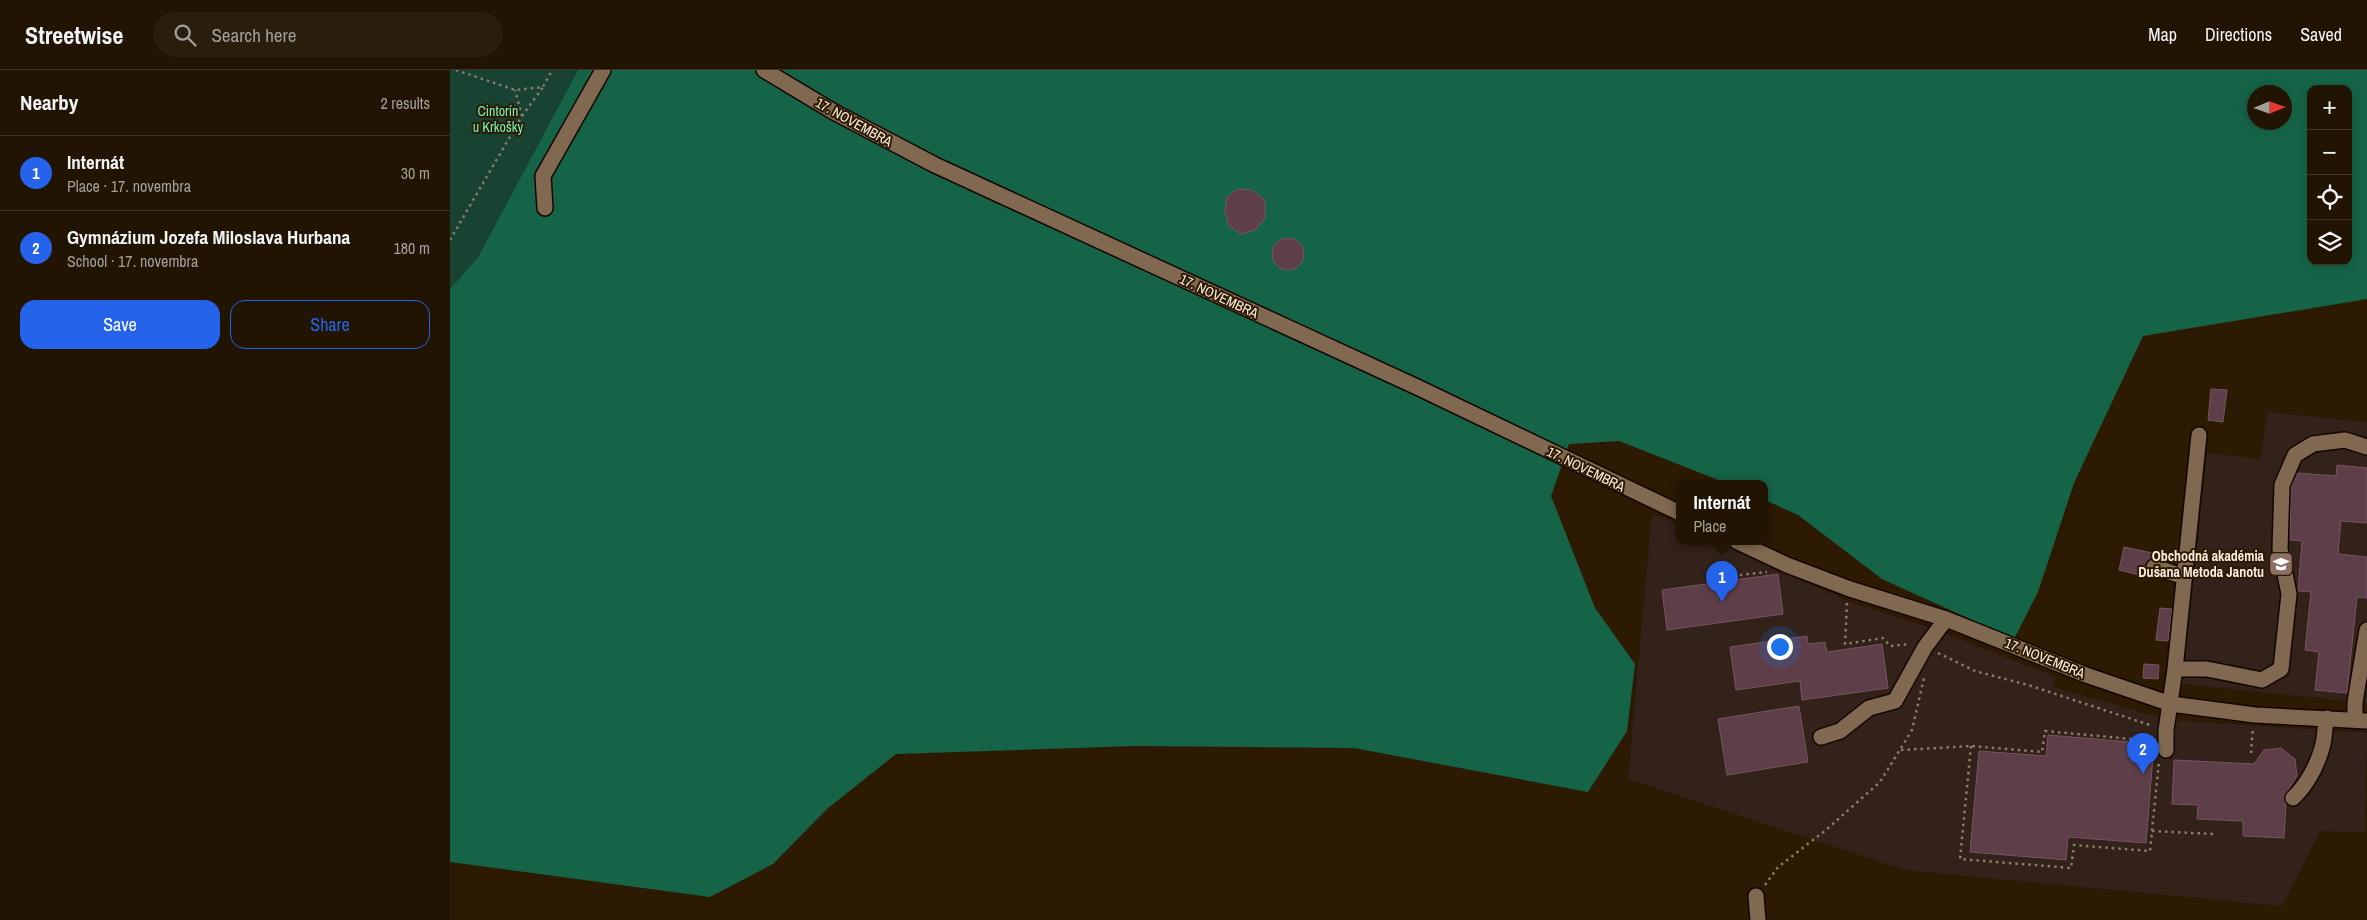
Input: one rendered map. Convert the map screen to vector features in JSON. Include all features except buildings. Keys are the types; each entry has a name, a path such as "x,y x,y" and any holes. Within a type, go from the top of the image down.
{"street":[{"path":"545,208 543,176 603,70"},
{"name":"17. NOVEMBRA","path":"764,70 834,112 935,165 1417,387 1676,511"},
{"path":"2166,741 2200,434"},
{"path":"2175,669 2207,669 2262,680 2281,669 2289,594 2280,549 2282,485 2295,455 2313,444 2345,440 2367,447"},
{"name":"17. NOVEMBRA","path":"1744,545 1787,565 1850,589 1946,619 2086,675 2170,704 2255,715 2361,720"},
{"path":"2154,567 2185,578"},
{"path":"1821,737 1840,731 1869,708 1895,701 1925,646 1946,619"},
{"path":"2361,720 2355,702 2367,630"},
{"path":"2293,798 2303,789 2323,747 2323,731 2327,718"},
{"path":"1756,896 1758,920"}],"path":[{"path":"456,70 515,90 543,87"},
{"path":"450,240 522,116 543,87 552,70"},
{"path":"515,90 522,116"},
{"path":"1714,578 1775,571 1787,565"},
{"path":"1850,589 1845,644 1884,638 1890,646 1910,644 1925,646 1975,671 2028,685 2166,741"},
{"path":"1756,896 1778,867 1826,830 1880,782 1912,730 1924,683 1924,674"},
{"path":"2251,754 2253,727"},
{"path":"1900,750 1971,746 2042,752 2045,731 2166,741"},
{"path":"1971,746 1960,859 2071,868 2074,845 2150,850 2158,767"},
{"path":"2152,831 2214,834"}],"shaded area":[{"name":"Obchodná akadémia Dušana Metoda Janotu","path":"2267,412 2367,422 2367,703 2182,684 2207,453 2261,459"},
{"path":"1652,513 1676,524 1676,545 1723,545 1847,601 1936,630 2056,677 2053,687 2168,720 2367,733 2365,832 2320,831 2282,906 1905,870 1628,779"}],"green space":[{"name":"Cintorín u Krkošky","path":"450,70 578,70 478,257 450,289"},
{"path":"578,70 2367,70 2367,299 2143,336 2074,483 2038,592 2014,639 1882,579 1798,515 1768,501 1768,480 1718,480 1619,441 1569,444 1551,496 1595,608 1635,664 1627,731 1588,792 1354,748 1134,746 896,754 827,809 773,864 710,897 450,862 450,289 478,257"}],"place":[{"name":"Obchodná akadémia Dušana Metoda Janotu","path":"2281,564"},
{"name":"Internát","path":"1722,602"},
{"name":"Gymnázium Jozefa Miloslava Hurbana","path":"2143,774"}]}
